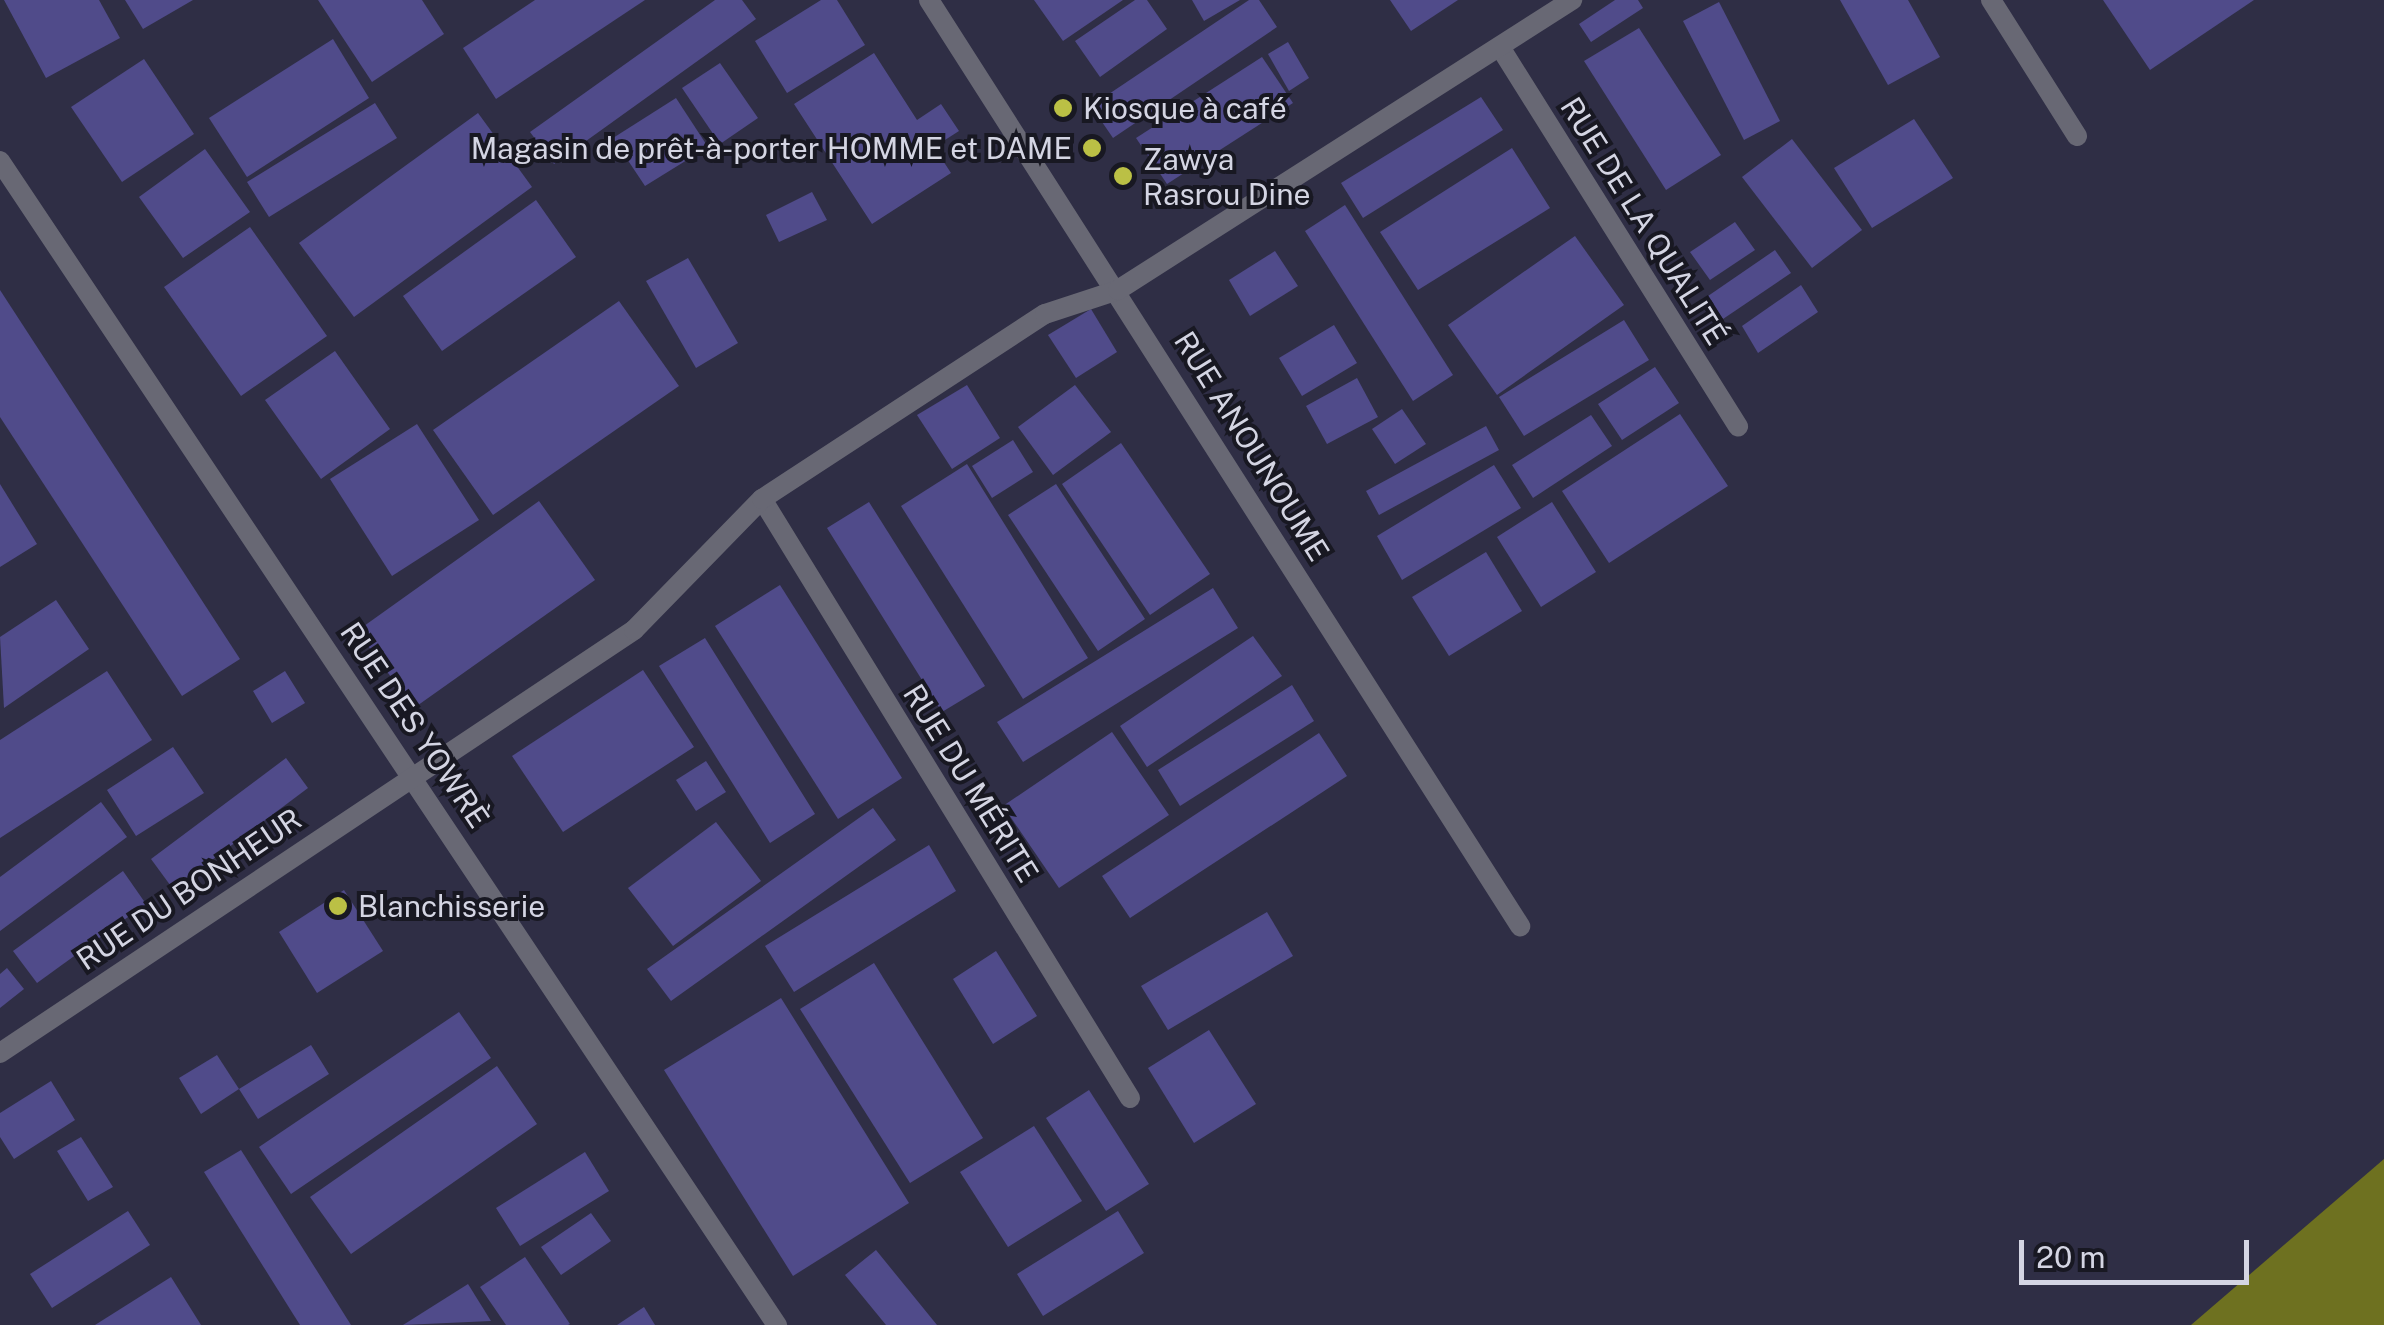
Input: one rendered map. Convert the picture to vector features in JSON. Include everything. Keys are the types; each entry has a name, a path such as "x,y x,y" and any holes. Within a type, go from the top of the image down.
{"street":[{"name":"RUE ANOUNOUME","path":"928,0 1118,290 1520,926"},
{"name":"RUE DU BONHEUR","path":"0,1053 634,630 762,499 1045,314 1118,290 1572,0"},
{"path":"1991,0 2077,136"},
{"name":"RUE DE LA QUALITÉ","path":"1500,47 1738,427"},
{"name":"RUE DES YOWRÈ","path":"0,161 776,1325"},
{"name":"RUE DU MÉRITE","path":"762,499 1130,1098"}],"shaded area":[{"path":"2384,1159 2384,1325 2191,1325"}],"building":[{"path":"4,0 99,0 120,38 46,78"},
{"path":"125,0 193,0 143,29"},
{"path":"318,0 422,0 444,34 372,82"},
{"path":"535,0 645,0 496,99 463,48"},
{"path":"715,0 742,0 756,19 554,164 530,132"},
{"path":"821,0 837,0 865,45 787,93 755,41"},
{"path":"1034,0 1123,0 1063,41"},
{"path":"1135,0 1147,0 1167,29 1100,77 1075,41"},
{"path":"1192,0 1240,0 1204,21"},
{"path":"1249,0 1259,0 1277,27 1113,138 1091,106"},
{"path":"1390,0 1458,0 1411,31"},
{"path":"1615,0 1638,0 1643,8 1591,42 1579,24"},
{"path":"1840,0 1908,0 1940,57 1888,85"},
{"path":"2103,0 2254,0 2150,70"},
{"path":"1719,2 1780,121 1744,140 1683,21"},
{"path":"1639,28 1721,155 1666,190 1584,61"},
{"path":"333,39 369,98 247,177 209,118"},
{"path":"1288,42 1309,78 1289,91 1268,54"},
{"path":"874,53 917,120 941,104 959,131 934,147 951,173 872,224 794,104"},
{"path":"1262,57 1293,103 1167,184 1136,138"},
{"path":"144,59 194,134 122,182 71,107"},
{"path":"720,63 758,118 720,144 682,88"},
{"path":"1481,97 1503,130 1363,218 1341,183"},
{"path":"676,98 708,147 645,186 613,138"},
{"path":"375,103 397,138 269,217 247,182"},
{"path":"478,113 532,187 354,317 299,243"},
{"path":"1914,119 1953,178 1872,228 1834,168"},
{"path":"1792,139 1862,230 1812,268 1742,177"},
{"path":"1512,148 1550,208 1418,290 1380,232"},
{"path":"205,149 250,212 183,258 139,197"},
{"path":"812,192 827,220 779,242 766,215"},
{"path":"536,200 576,257 442,351 403,296"},
{"path":"1345,205 1453,375 1413,401 1305,231"},
{"path":"1735,222 1755,250 1710,280 1690,252"},
{"path":"250,227 327,336 241,396 164,287"},
{"path":"1575,236 1624,305 1497,395 1448,325"},
{"path":"1775,250 1791,273 1723,319 1708,296"},
{"path":"1275,251 1298,286 1250,316 1229,280"},
{"path":"688,258 738,343 696,368 646,281"},
{"path":"1801,285 1818,312 1758,353 1742,326"},
{"path":"0,290 240,659 182,696 0,417"},
{"path":"619,301 679,386 493,515 433,430"},
{"path":"1091,309 1117,352 1076,378 1048,335"},
{"path":"1624,320 1649,360 1524,436 1499,397"},
{"path":"1334,325 1357,363 1302,396 1279,358"},
{"path":"335,351 390,429 321,479 265,400"},
{"path":"1655,367 1679,403 1622,440 1598,404"},
{"path":"1357,378 1378,417 1327,444 1306,406"},
{"path":"967,385 1000,438 952,469 917,415"},
{"path":"1075,385 1111,432 1053,475 1018,427"},
{"path":"1402,409 1426,444 1395,464 1372,429"},
{"path":"1680,414 1728,486 1609,563 1562,491"},
{"path":"1591,415 1612,446 1533,498 1512,465"},
{"path":"417,424 479,520 392,576 330,479"},
{"path":"1486,426 1499,450 1379,515 1366,491"},
{"path":"1013,440 1033,472 992,498 972,466"},
{"path":"1121,443 1210,574 1150,615 1062,484"},
{"path":"967,464 1088,658 1023,699 901,506"},
{"path":"1494,465 1521,508 1402,580 1377,536"},
{"path":"0,484 37,544 0,567"},
{"path":"1056,484 1145,619 1098,651 1008,515"},
{"path":"539,501 595,580 414,708 357,631"},
{"path":"869,502 985,686 942,712 827,528"},
{"path":"1552,502 1596,572 1541,607 1497,537"},
{"path":"1486,552 1522,611 1449,656 1412,597"},
{"path":"780,585 902,778 838,819 715,626"},
{"path":"1213,588 1238,628 1023,762 997,722"},
{"path":"56,600 89,649 4,708 0,637"},
{"path":"1253,636 1282,676 1147,767 1120,726"},
{"path":"705,638 815,814 770,843 659,666"},
{"path":"643,670 694,747 563,832 512,756"},
{"path":"107,671 152,740 0,838 0,740"},
{"path":"285,671 305,703 272,723 253,691"},
{"path":"1292,685 1314,721 1180,806 1158,770"},
{"path":"1112,732 1169,815 1059,888 1003,806"},
{"path":"1319,733 1347,776 1130,918 1102,876"},
{"path":"173,747 204,793 136,836 107,790"},
{"path":"286,758 308,788 173,889 151,859"},
{"path":"706,761 726,792 696,811 676,780"},
{"path":"101,802 127,837 0,931 0,877"},
{"path":"873,808 896,840 671,1001 647,969"},
{"path":"716,822 761,881 673,946 628,888"},
{"path":"929,845 956,891 794,992 765,946"},
{"path":"123,871 146,904 37,983 13,951"},
{"path":"344,890 383,951 317,993 279,932"},
{"path":"1267,912 1293,956 1168,1030 1141,986"},
{"path":"996,951 1037,1016 993,1044 953,979"},
{"path":"874,963 983,1138 910,1183 800,1009"},
{"path":"7,968 24,989 0,1008 0,974"},
{"path":"781,998 909,1203 793,1276 664,1070"},
{"path":"459,1012 491,1058 291,1194 259,1147"},
{"path":"1209,1030 1256,1104 1194,1143 1148,1068"},
{"path":"311,1045 329,1074 258,1119 239,1089"},
{"path":"217,1055 239,1089 201,1114 179,1078"},
{"path":"497,1066 537,1124 351,1254 310,1197"},
{"path":"51,1081 75,1120 14,1159 0,1137 0,1113"},
{"path":"1089,1090 1149,1184 1106,1211 1046,1118"},
{"path":"1034,1126 1082,1201 1008,1247 960,1172"},
{"path":"81,1137 113,1187 88,1201 57,1151"},
{"path":"241,1150 351,1325 300,1325 204,1172"},
{"path":"585,1152 609,1191 520,1246 496,1208"},
{"path":"128,1211 150,1245 52,1308 30,1274"},
{"path":"1118,1211 1144,1253 1043,1316 1017,1274"},
{"path":"591,1213 611,1241 561,1275 541,1247"},
{"path":"876,1250 937,1325 886,1325 845,1275"},
{"path":"525,1257 570,1324 506,1325 480,1287"},
{"path":"171,1277 201,1325 95,1325"},
{"path":"468,1284 491,1321 403,1325"},
{"path":"644,1307 655,1325 617,1325"}],"place":[{"name":"Kiosque à café","path":"1063,108"},
{"name":"Magasin de prêt-à-porter HOMME et DAME","path":"1092,148"},
{"name":"Zawya Rasrou Dine","path":"1123,176"},
{"name":"Blanchisserie","path":"338,906"}]}
